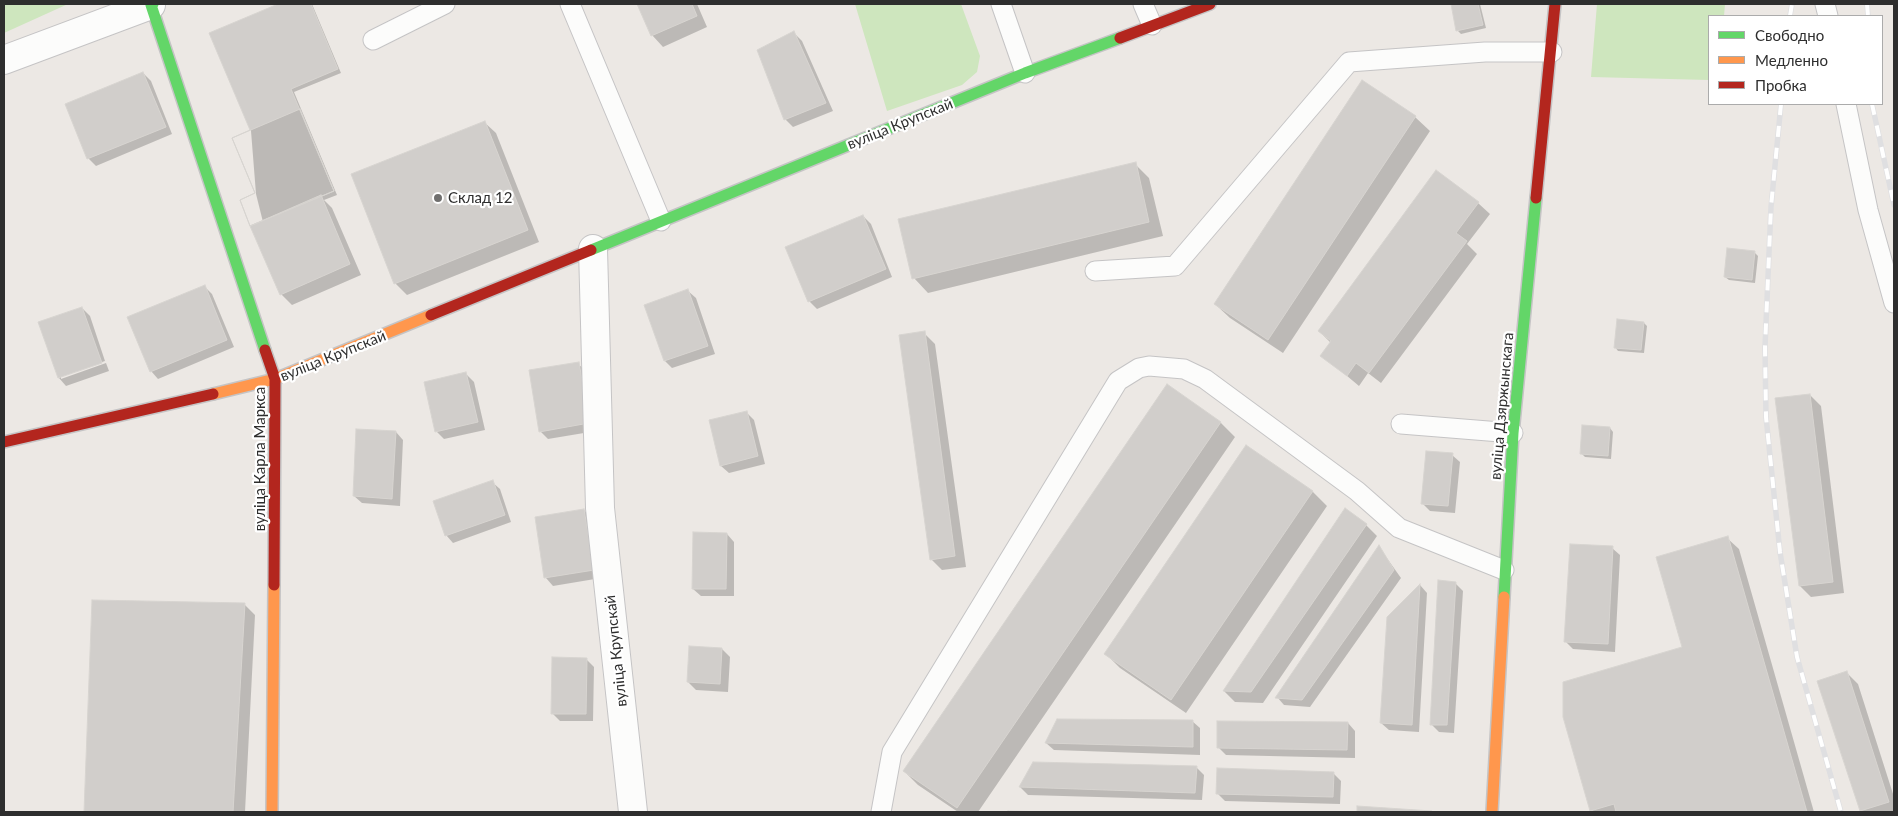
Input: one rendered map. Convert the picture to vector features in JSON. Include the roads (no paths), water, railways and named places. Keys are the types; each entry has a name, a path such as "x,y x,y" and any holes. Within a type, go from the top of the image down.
{"street":[{"path":"4,60 152,4"},
{"name":"вуліца Карла Маркса","path":"152,4 276,379 272,812"},
{"name":"вуліца Крупскай","path":"4,442 276,379 1025,73 1210,4"},
{"name":"вуліца Дзяржынскага","path":"1492,812 1513,433 1552,52 1555,4"},
{"name":"вуліца Крупскай","path":"593,249 600,508 634,812"}],"lane":[{"path":"373,40 445,4"},
{"path":"570,4 661,221"},
{"path":"1001,4 1025,73"},
{"path":"1143,4 1152,25"},
{"path":"1095,271 1175,266 1349,62 1485,52 1552,52"},
{"path":"1846,105 1868,210 1894,303"},
{"path":"880,812 892,752 1118,382 1139,368 1149,366 1184,369 1205,379 1357,491 1400,528 1504,570"},
{"path":"1401,424 1513,433"}],"railway":[{"path":"1790,15 1792,4"},
{"path":"1867,4 1868,15"},
{"path":"1781,105 1771,207 1765,347 1766,417 1780,552 1797,657 1841,812"},
{"path":"1872,105 1894,205"}],"place":[{"name":"Склад 12","path":"438,198"}]}
